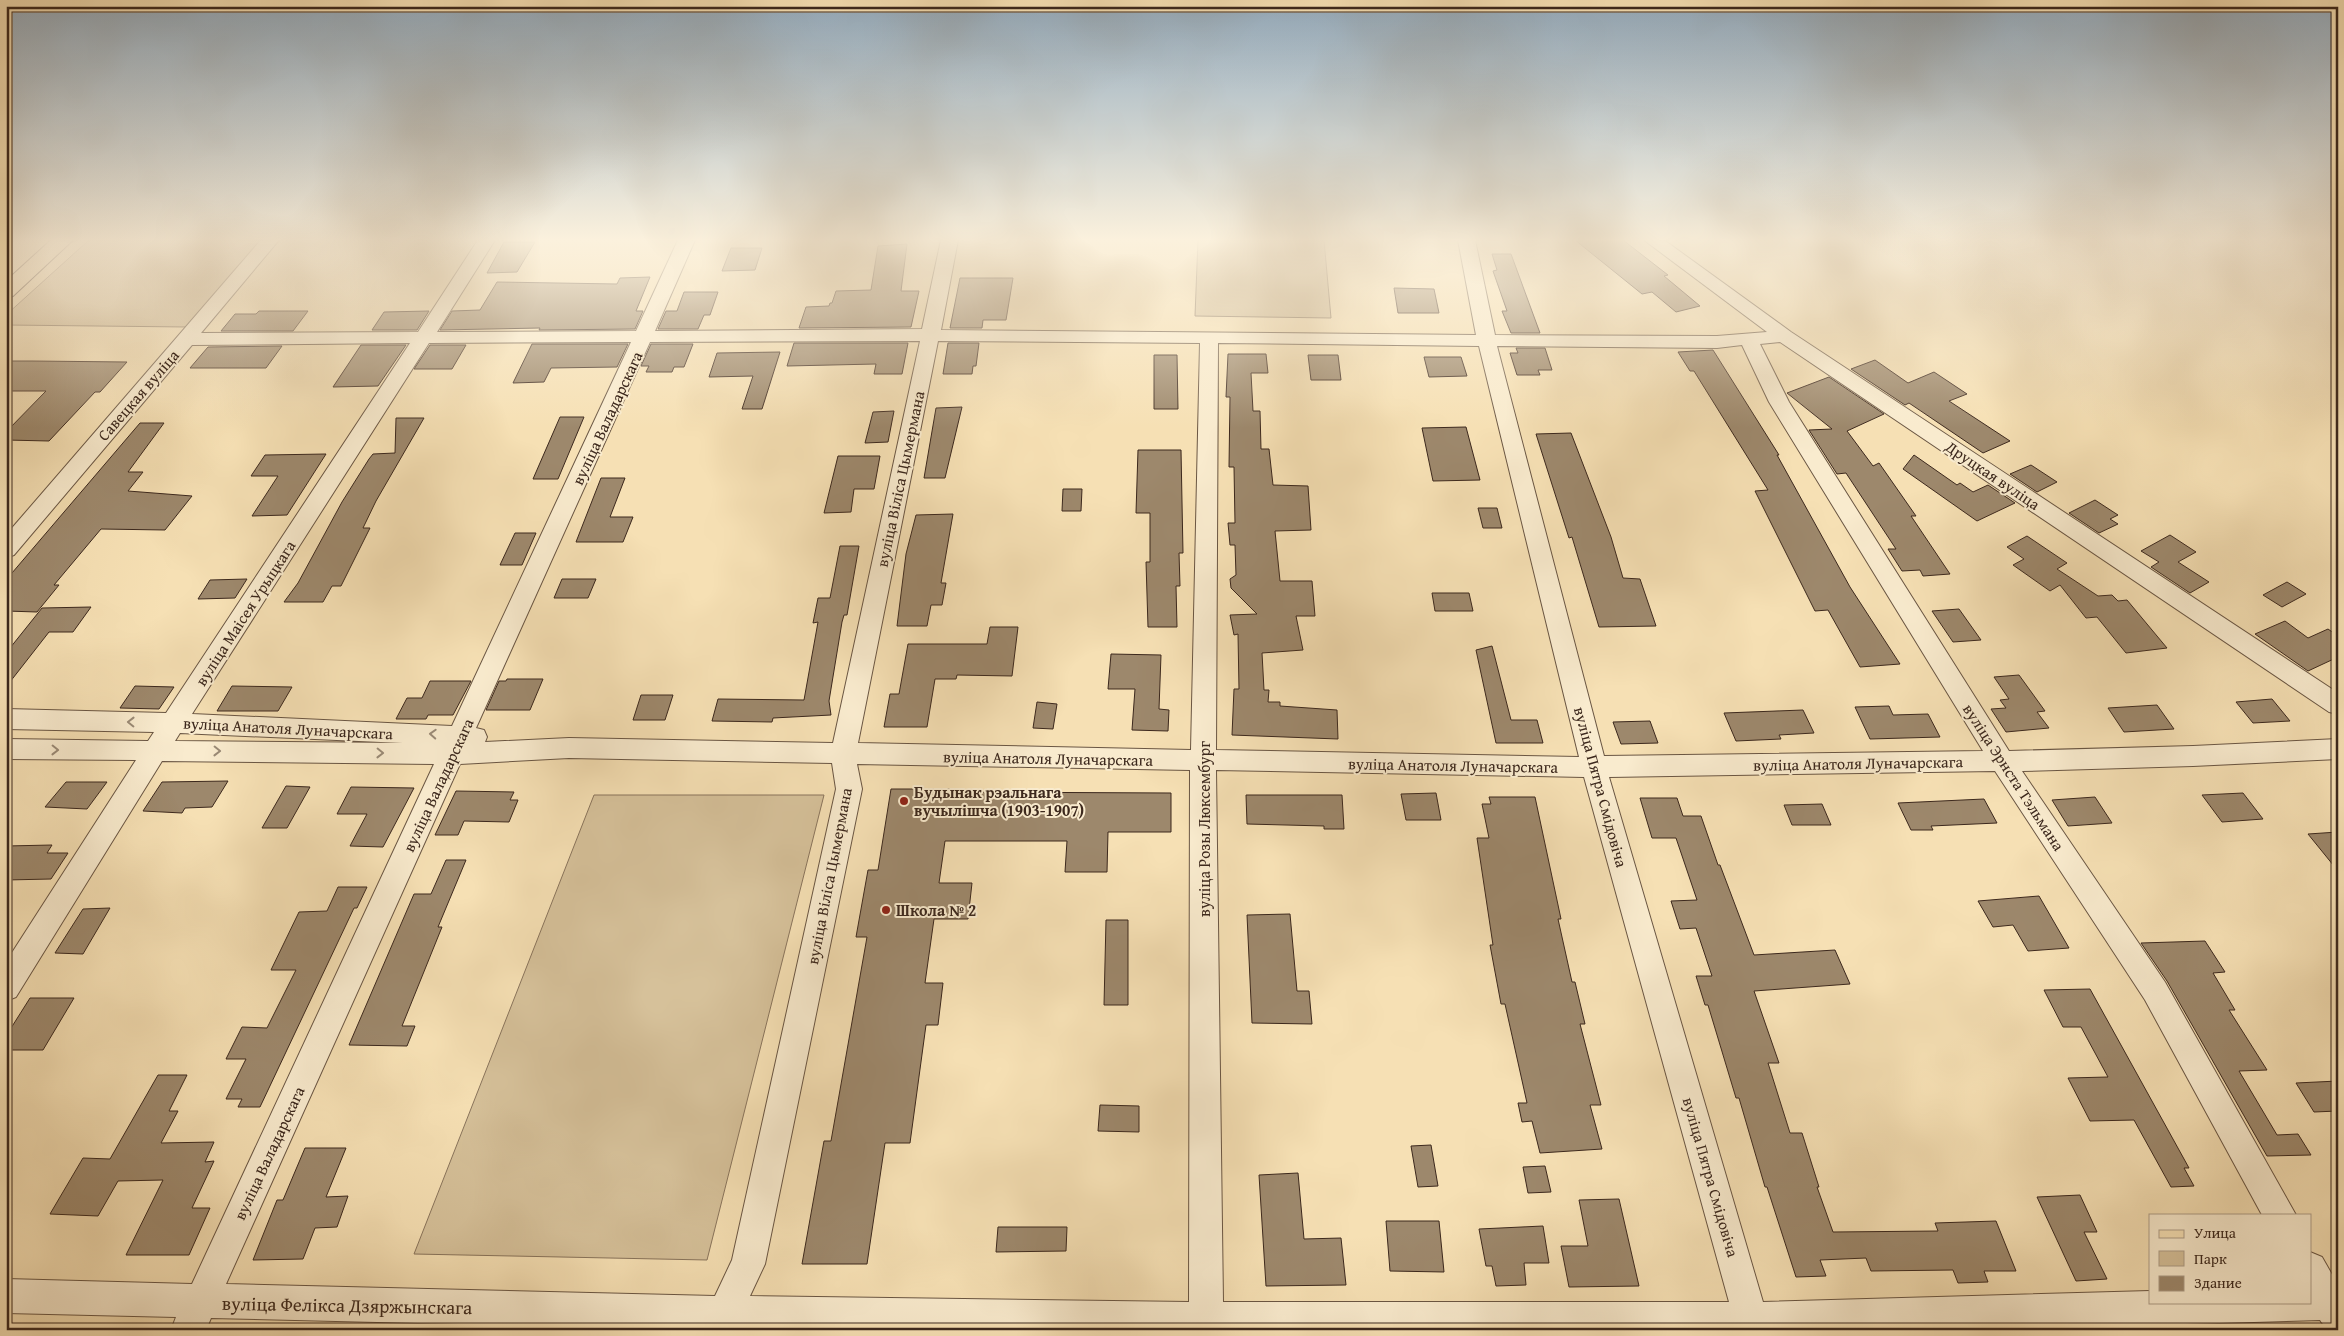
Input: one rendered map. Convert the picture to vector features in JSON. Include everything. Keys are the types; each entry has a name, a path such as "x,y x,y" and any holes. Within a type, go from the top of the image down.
{"street":[{"name":"Савецкая вуліца","path":"6,550 219,302"},
{"name":"вуліца Маісея Урыцкага","path":"6,988 155,751 447,302"},
{"name":"вуліца Валадарскага","path":"194,1316 660,302"},
{"name":"вуліца Віліса Цымермана","path":"722,1321 748,1264 849,789 843,755 936,302"},
{"name":"вуліца Пятра Смідовіча","path":"1479,302 1487,342 1594,767 1753,1324"},
{"name":"Друцкая вуліца","path":"1738,302 1784,336 2338,705"},
{"path":"188,339 929,335 1487,342 1684,342 1784,336"},
{"name":"вуліца Розы Люксембург","path":"1206,1319 1203,760 1209,339"},
{"name":"вуліца Эрнста Тэльмана","path":"1748,339 1779,402 2002,761 2155,991 2279,1214"},
{"name":"вуліца Анатоля Луначарскага","path":"6,719 174,723 457,745"},
{"name":"вуліца Анатоля Луначарскага","path":"6,749 155,751 457,745 843,755 1594,767 2002,761 2193,756 2338,749"},
{"path":"2312,1272 2335,1308"},
{"name":"вуліца Фелікса Дзяржынскага","path":"6,1296 194,1316 722,1321 1206,1319 1753,1324 2335,1308"}],"green space":[{"path":"20,302 208,302 187,327 6,325 6,315"},
{"path":"1196,302 1330,302 1331,318 1195,316"},
{"path":"594,795 824,795 707,1260 414,1254"}],"building":[{"path":"485,302 640,302 636,311 643,311 635,329 440,330 452,311 480,310"},
{"path":"680,302 714,302 710,315 704,315 698,329 658,329 666,311 677,311"},
{"path":"916,302 911,327 799,328 806,307 829,306 832,303"},
{"path":"955,302 1009,302 1006,320 983,320 982,328 950,328"},
{"path":"1396,302 1437,302 1439,313 1398,313"},
{"path":"1504,302 1529,302 1540,333 1511,333 1502,311 1507,311"},
{"path":"1664,302 1696,302 1700,306 1676,312"},
{"path":"259,311 308,311 293,331 221,331 235,314 256,314"},
{"path":"429,311 417,330 372,330 384,312"},
{"path":"794,343 908,343 902,374 874,374 876,364 787,366"},
{"path":"948,343 979,343 976,366 973,366 972,374 943,374"},
{"path":"532,344 628,344 617,367 551,368 544,382 513,383"},
{"path":"651,344 693,344 684,367 674,367 672,372 646,372 649,366 641,366"},
{"path":"361,345 406,345 378,386 333,387"},
{"path":"430,345 466,345 452,369 414,369"},
{"path":"282,346 266,368 190,368 208,347"},
{"path":"1516,348 1545,348 1552,370 1538,370 1540,375 1517,375 1510,353 1518,353"},
{"path":"1713,350 1779,455 1777,455 1850,587 1900,664 1860,667 1828,610 1815,611 1755,491 1768,490 1694,371 1690,371 1678,352"},
{"path":"780,352 762,409 742,409 753,376 709,377 717,353"},
{"path":"1228,354 1266,354 1268,373 1251,373 1253,411 1260,411 1261,449 1269,449 1273,485 1308,486 1311,530 1275,531 1280,581 1312,581 1315,616 1296,616 1303,650 1262,653 1264,690 1269,690 1268,702 1280,702 1280,706 1337,710 1338,739 1232,735 1234,689 1239,689 1238,634 1234,635 1230,615 1257,614 1231,588 1230,579 1236,575 1235,545 1230,545 1228,523 1235,523 1234,467 1229,467 1230,397 1226,397"},
{"path":"1154,355 1177,355 1178,409 1154,409"},
{"path":"1308,355 1338,355 1341,380 1311,380"},
{"path":"1424,357 1461,357 1467,376 1429,377"},
{"path":"1875,360 1908,383 1934,372 1967,394 1949,401 2010,441 1983,453 1909,403 1905,405 1851,369"},
{"path":"6,361 127,362 100,392 95,392 49,441 6,440 6,432 46,391 6,391"},
{"path":"1829,377 1884,414 1847,431 1873,466 1879,463 1916,516 1911,516 1950,574 1923,576 1920,570 1902,571 1888,549 1896,549 1846,473 1837,474 1809,430 1832,429 1787,393"},
{"path":"962,407 945,478 924,478 936,408"},
{"path":"894,411 888,442 865,443 873,412"},
{"path":"560,417 584,417 558,479 533,479"},
{"path":"396,418 424,418 376,501 363,528 370,528 341,586 332,586 323,602 284,602 298,583 342,502 369,459 373,454 395,453"},
{"path":"140,423 164,423 128,472 143,472 128,491 192,496 165,530 101,529 54,585 59,585 37,612 6,611 6,580"},
{"path":"1466,427 1480,480 1433,481 1422,428"},
{"path":"1571,433 1611,537 1623,578 1640,579 1656,626 1599,627 1572,537 1569,538 1536,434"},
{"path":"1138,450 1181,450 1183,553 1179,553 1180,586 1176,586 1177,627 1148,627 1146,562 1150,562 1150,513 1136,513"},
{"path":"326,454 287,515 252,516 278,476 251,476 265,455"},
{"path":"1914,455 1957,485 1960,483 1973,492 1988,485 2015,503 1977,521 1903,469"},
{"path":"838,456 880,456 874,489 854,489 851,512 824,513"},
{"path":"2031,465 2057,482 2037,492 2010,474"},
{"path":"601,478 625,478 610,517 633,517 623,542 576,542"},
{"path":"1063,489 1082,489 1081,511 1062,511"},
{"path":"2095,500 2118,515 2110,519 2118,524 2099,533 2069,513"},
{"path":"1478,508 1497,508 1502,528 1483,528"},
{"path":"953,514 941,583 946,583 942,605 931,605 927,626 897,626 906,554 916,515"},
{"path":"515,533 536,533 522,565 500,565"},
{"path":"2170,535 2196,552 2178,562 2209,582 2190,593 2151,567 2159,562 2141,551"},
{"path":"2027,536 2067,563 2057,569 2098,596 2112,595 2118,601 2127,600 2167,648 2126,653 2097,617 2086,618 2060,585 2050,591 2013,565 2024,559 2007,547"},
{"path":"840,546 859,546 847,615 844,615 842,622 829,701 831,715 773,718 772,722 712,721 718,699 804,700 818,622 813,623 818,598 830,598"},
{"path":"247,579 235,598 198,599 210,580"},
{"path":"562,579 596,579 588,598 554,598"},
{"path":"2287,582 2306,594 2282,607 2263,595"},
{"path":"1432,593 1469,593 1473,611 1435,611"},
{"path":"91,607 73,632 49,632 6,687 6,653 42,608"},
{"path":"1959,609 1981,640 1953,642 1932,611"},
{"path":"2285,621 2308,638 2328,629 2338,636 2338,657 2308,671 2255,634"},
{"path":"990,627 1018,627 1012,676 957,675 956,679 935,679 927,727 884,727 890,694 899,694 908,644 987,644"},
{"path":"1492,646 1511,720 1537,720 1543,743 1496,743 1476,650"},
{"path":"1111,654 1161,655 1159,709 1169,710 1168,731 1132,730 1135,689 1108,689"},
{"path":"2019,675 2045,711 2037,712 2049,728 2006,732 1991,709 2006,708 2000,700 2009,699 1994,677"},
{"path":"507,679 543,679 530,710 486,710 499,681 506,681"},
{"path":"430,681 471,681 453,715 428,715 426,719 396,719 407,698 422,698"},
{"path":"135,686 174,687 159,709 120,708"},
{"path":"232,686 292,687 278,711 217,711"},
{"path":"641,695 673,695 665,720 633,720"},
{"path":"2272,699 2290,721 2253,723 2236,702"},
{"path":"1037,702 1057,704 1053,729 1033,728"},
{"path":"2157,705 2174,729 2124,732 2108,708"},
{"path":"1889,706 1893,715 1928,714 1940,737 1870,739 1855,707"},
{"path":"1803,710 1814,733 1779,735 1781,739 1736,741 1724,713"},
{"path":"1650,721 1658,743 1621,744 1613,722"},
{"path":"228,781 212,807 185,808 182,813 143,811 162,782"},
{"path":"66,782 107,782 87,809 45,807"},
{"path":"286,786 310,787 287,828 262,828"},
{"path":"351,787 414,788 383,847 350,846 367,814 337,814"},
{"path":"891,789 955,789 954,792 1171,793 1171,832 1108,832 1107,872 1065,872 1067,841 945,841 939,883 972,883 968,919 934,919 925,983 943,983 938,1025 926,1025 910,1143 885,1143 867,1264 802,1264 824,1141 831,1141 867,937 856,937 868,870 878,870"},
{"path":"456,791 514,792 510,800 518,800 509,822 464,821 458,835 435,835"},
{"path":"1436,793 1441,820 1406,820 1401,794"},
{"path":"2243,793 2263,819 2222,822 2202,795"},
{"path":"1246,795 1342,795 1344,829 1324,829 1324,826 1247,824"},
{"path":"1489,797 1535,797 1561,919 1558,919 1572,982 1575,982 1585,1024 1580,1024 1601,1105 1590,1105 1602,1149 1540,1153 1532,1121 1522,1122 1518,1103 1527,1103 1505,1004 1501,1004 1490,945 1493,945 1477,838 1489,838 1482,804 1491,804"},
{"path":"2095,797 2112,823 2068,826 2052,800"},
{"path":"1640,798 1677,798 1683,816 1701,816 1718,865 1720,865 1754,955 1835,950 1850,984 1754,991 1779,1063 1768,1063 1790,1133 1802,1133 1819,1187 1817,1187 1833,1232 1938,1231 1935,1223 1996,1221 2016,1271 1984,1271 1988,1282 1958,1283 1953,1270 1871,1271 1866,1258 1820,1260 1826,1276 1796,1277 1767,1187 1765,1187 1739,1098 1736,1098 1708,1005 1705,1005 1696,976 1712,976 1696,928 1680,929 1671,901 1697,900 1676,838 1652,838"},
{"path":"1984,799 1997,823 1931,826 1933,830 1911,830 1898,803"},
{"path":"1822,804 1831,825 1792,825 1784,805"},
{"path":"2338,832 2338,871 2308,834"},
{"path":"52,845 47,853 68,853 51,879 6,880 6,846"},
{"path":"446,860 466,860 438,927 442,927 402,1026 415,1026 407,1046 349,1045 414,894 431,894"},
{"path":"338,887 367,887 357,908 354,908 260,1107 238,1107 242,1099 226,1099 246,1059 226,1059 242,1027 267,1028 296,970 271,970 299,912 327,911"},
{"path":"2039,896 2069,948 2028,951 2013,925 1993,927 1978,901"},
{"path":"110,908 83,954 55,953 83,909"},
{"path":"1290,914 1297,991 1309,991 1312,1024 1252,1023 1247,915"},
{"path":"1106,920 1128,920 1128,1005 1104,1005"},
{"path":"2205,941 2225,972 2213,973 2235,1010 2229,1010 2267,1070 2239,1071 2277,1135 2298,1134 2311,1155 2267,1156 2167,981 2141,943"},
{"path":"2090,989 2189,1168 2184,1168 2194,1186 2171,1187 2134,1120 2090,1121 2068,1078 2108,1077 2081,1027 2063,1027 2044,990"},
{"path":"30,998 74,998 43,1050 6,1050 6,1036"},
{"path":"158,1075 187,1075 169,1111 178,1111 161,1143 214,1142 205,1162 214,1161 192,1208 210,1208 189,1255 126,1255 163,1180 118,1181 98,1216 50,1214 83,1158 110,1159"},
{"path":"2338,1081 2338,1111 2314,1112 2296,1083"},
{"path":"1100,1105 1139,1106 1139,1132 1098,1131"},
{"path":"1431,1145 1438,1186 1418,1187 1411,1146"},
{"path":"305,1148 346,1148 326,1197 348,1196 337,1227 315,1228 303,1259 253,1260 277,1200 283,1200"},
{"path":"1545,1166 1551,1192 1528,1193 1523,1167"},
{"path":"1298,1173 1304,1239 1341,1238 1346,1285 1266,1286 1259,1175"},
{"path":"2080,1195 2097,1232 2084,1232 2107,1279 2076,1281 2037,1197"},
{"path":"1619,1199 1639,1286 1569,1287 1561,1246 1588,1246 1579,1200"},
{"path":"1386,1221 1439,1221 1444,1272 1390,1271"},
{"path":"1543,1226 1549,1263 1524,1263 1526,1285 1496,1286 1492,1266 1486,1266 1479,1229"},
{"path":"998,1227 1067,1227 1066,1251 996,1252"}],"place":[{"name":"Будынак рэальнага вучылішча (1903-1907)","path":"904,801"},
{"name":"Школа № 2","path":"886,910"}]}
